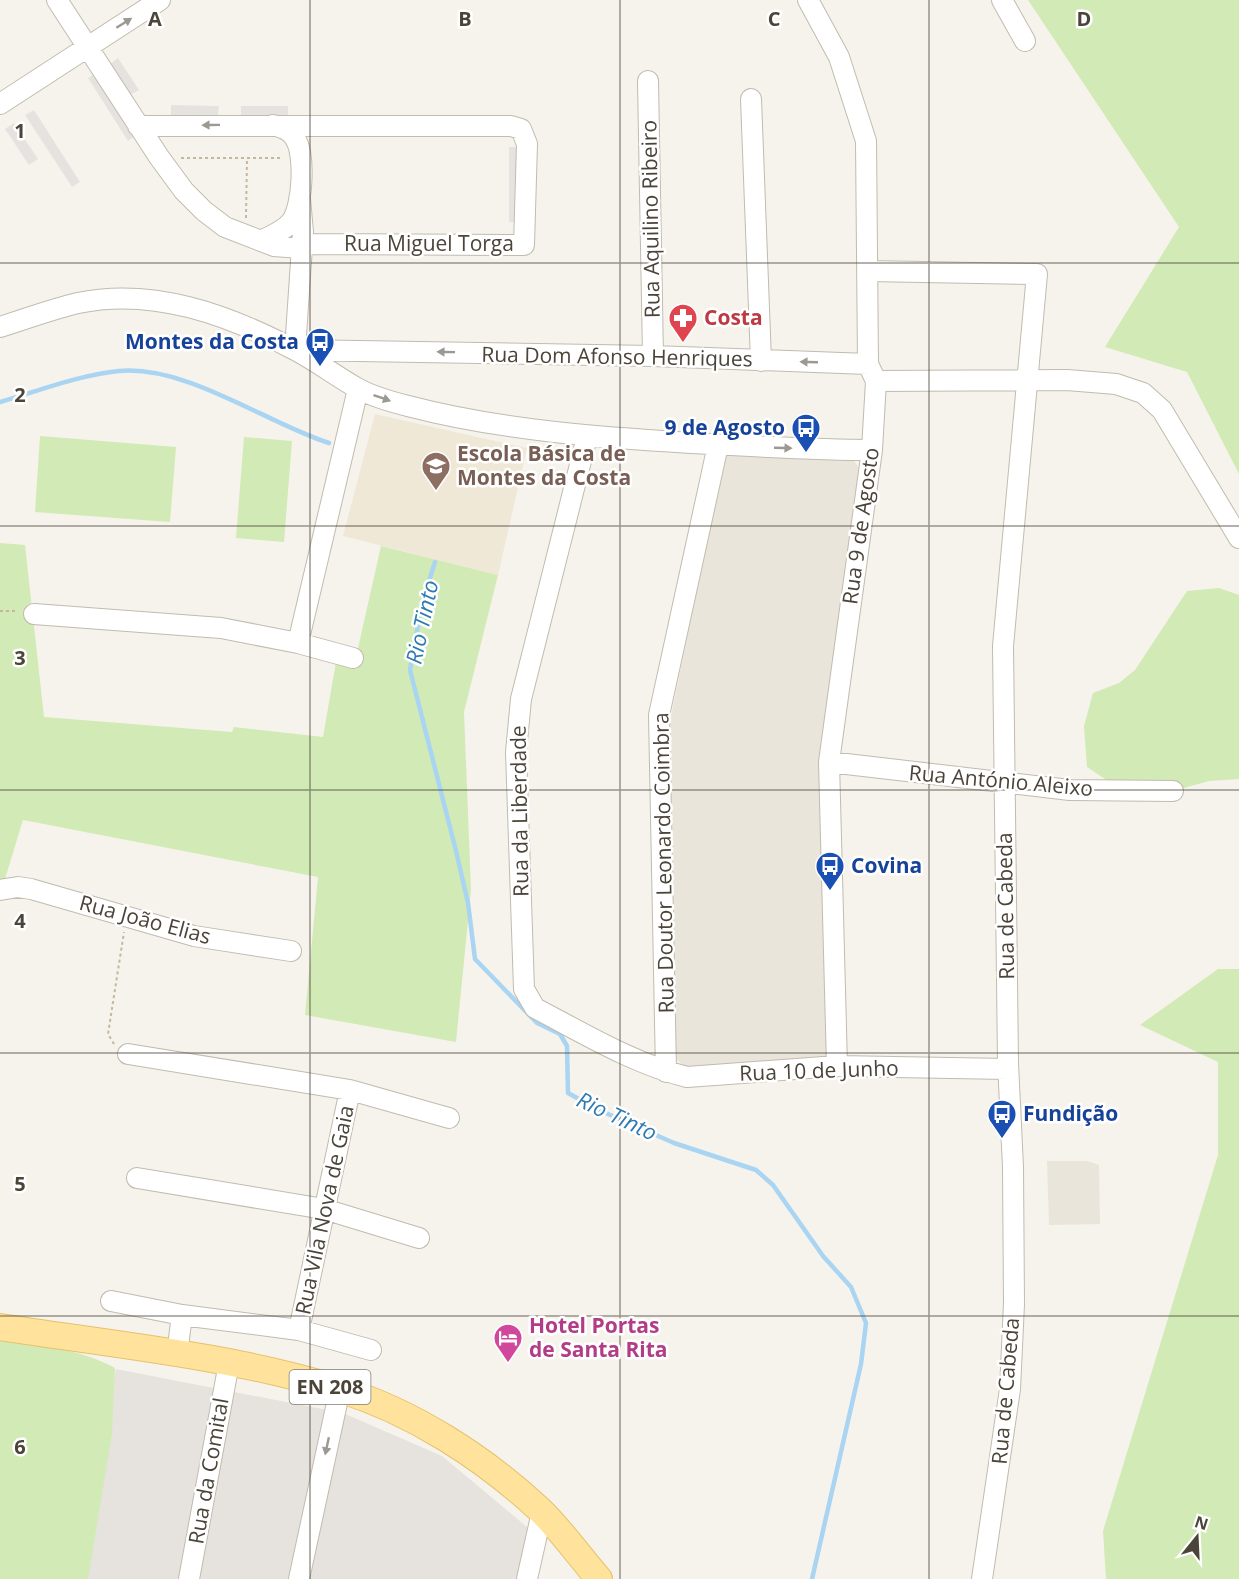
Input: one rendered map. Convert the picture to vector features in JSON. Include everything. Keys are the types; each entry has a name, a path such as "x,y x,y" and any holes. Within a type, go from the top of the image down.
{"main road":[{"name":"EN 208","path":"0,1328 229,1363 340,1389 413,1419 455,1444 518,1491 542,1512 598,1579"}],"street":[{"name":"Rua Miguel Torga","path":"57,0 138,126 184,191 204,211 225,227 274,246 300,248 312,244 524,245 527,144 521,129 511,126 319,124 138,126"},
{"name":"Rua 9 de Agosto","path":"808,0 839,57 866,141 872,450 829,762 837,1066"},
{"path":"1002,0 1025,41"},
{"path":"0,104 152,3"},
{"name":"Rua Aquilino Ribeiro","path":"648,81 653,356"},
{"path":"751,99 761,360"},
{"path":"270,124 287,129 295,138 303,220 295,350"},
{"path":"295,154 309,130 319,124"},
{"path":"263,240 290,223 300,199"},
{"name":"Rua de Cabeda","path":"868,271 1037,274 1003,646 1008,1069 1014,1282 1010,1389 982,1579"},
{"path":"0,327 78,303 140,298 191,307 295,350 358,389 405,406 454,417 587,436 718,445 872,450"},
{"name":"Rua Dom Afonso Henriques","path":"295,350 761,360 872,372"},
{"path":"872,372 1026,382 1067,380 1116,384 1143,393 1162,410 1239,538"},
{"path":"298,643 358,389"},
{"name":"Rua da Liberdade","path":"587,436 521,699 516,752 524,989 535,1008 666,1072"},
{"name":"Rua Doutor Leonardo Coimbra","path":"666,1072 659,715 718,445"},
{"path":"34,614 186,624 298,643 353,658"},
{"name":"Rua António Aleixo","path":"829,762 1070,790 1173,791"},
{"name":"Rua João Elias","path":"0,890 31,889 194,936 291,951"},
{"name":"Rua Vila Nova de Gaia","path":"111,1301 182,1315 299,1330 350,1090 128,1054"},
{"name":"Rua 10 de Junho","path":"666,1072 687,1077 837,1066 1008,1069"},
{"path":"350,1090 449,1118"},
{"path":"137,1178 324,1209 419,1238"},
{"path":"177,1354 182,1315"},
{"path":"299,1330 371,1350"},
{"name":"Rua da Comital","path":"189,1579 229,1363"},
{"path":"299,1579 340,1389"},
{"path":"528,1579 542,1512"}],"path":[{"path":"172,158 247,158 295,154"},
{"path":"246,225 247,158"},
{"path":"128,918 123,936 108,1034 116,1046 128,1054"}],"shaded area":[{"path":"118,58 139,90 130,95 110,64"},
{"path":"96,73 136,135 128,141 88,78"},
{"path":"171,105 219,106 218,115 171,115"},
{"path":"241,106 288,106 288,116 241,116"},
{"path":"34,110 80,182 72,187 25,115"},
{"path":"14,123 38,159 29,165 5,129"},
{"path":"509,147 520,147 519,222 509,222"},
{"name":"Escola Básica de Montes da Costa","path":"375,414 527,448 498,575 343,536"},
{"path":"729,452 843,456 854,461 860,469 821,756 827,1053 824,1060 709,1069 685,1066 677,1060 674,1050 668,731 723,460"},
{"path":"1047,1161 1087,1161 1099,1165 1100,1224 1049,1225"},
{"path":"116,1369 343,1413 442,1456 539,1537 531,1579 77,1579"}],"green space":[{"path":"1028,0 1239,0 1239,474 1187,372 1105,347 1179,227"},
{"path":"40,436 176,447 170,522 35,512"},
{"path":"244,437 292,441 284,542 236,538"},
{"path":"0,543 25,545 44,717 232,732 234,727 323,737 336,662 354,666 381,546 498,575 464,712 471,890 456,1042 305,1015 318,877 23,820 4,882 0,882"},
{"path":"1219,588 1239,595 1239,779 1209,781 1173,791 1123,791 1087,767 1084,726 1093,693 1119,683 1135,670 1187,591"},
{"path":"1218,969 1239,969 1239,1579 1106,1579 1103,1531 1218,1155 1218,1062 1140,1025"},
{"path":"0,1341 74,1352 115,1368 112,1433 88,1579 0,1579"}],"waterway":[{"name":"Rio Tinto","path":"0,402 89,376 119,371 145,372 172,377 199,386 329,443"},
{"name":"Rio Tinto","path":"435,562 422,603 410,670 468,903 475,959 537,1023 560,1034 567,1046 568,1093 599,1110 674,1143 756,1170 773,1185 823,1256 851,1287 866,1323 861,1364 812,1579"}],"place":[{"name":"Costa","path":"683,344"},
{"name":"Montes da Costa","path":"320,368"},
{"name":"9 de Agosto","path":"806,454"},
{"name":"Escola Básica de Montes da Costa","path":"436,492"},
{"name":"Covina","path":"830,892"},
{"name":"Fundição","path":"1002,1140"},
{"name":"Hotel Portas de Santa Rita","path":"508,1364"}]}
